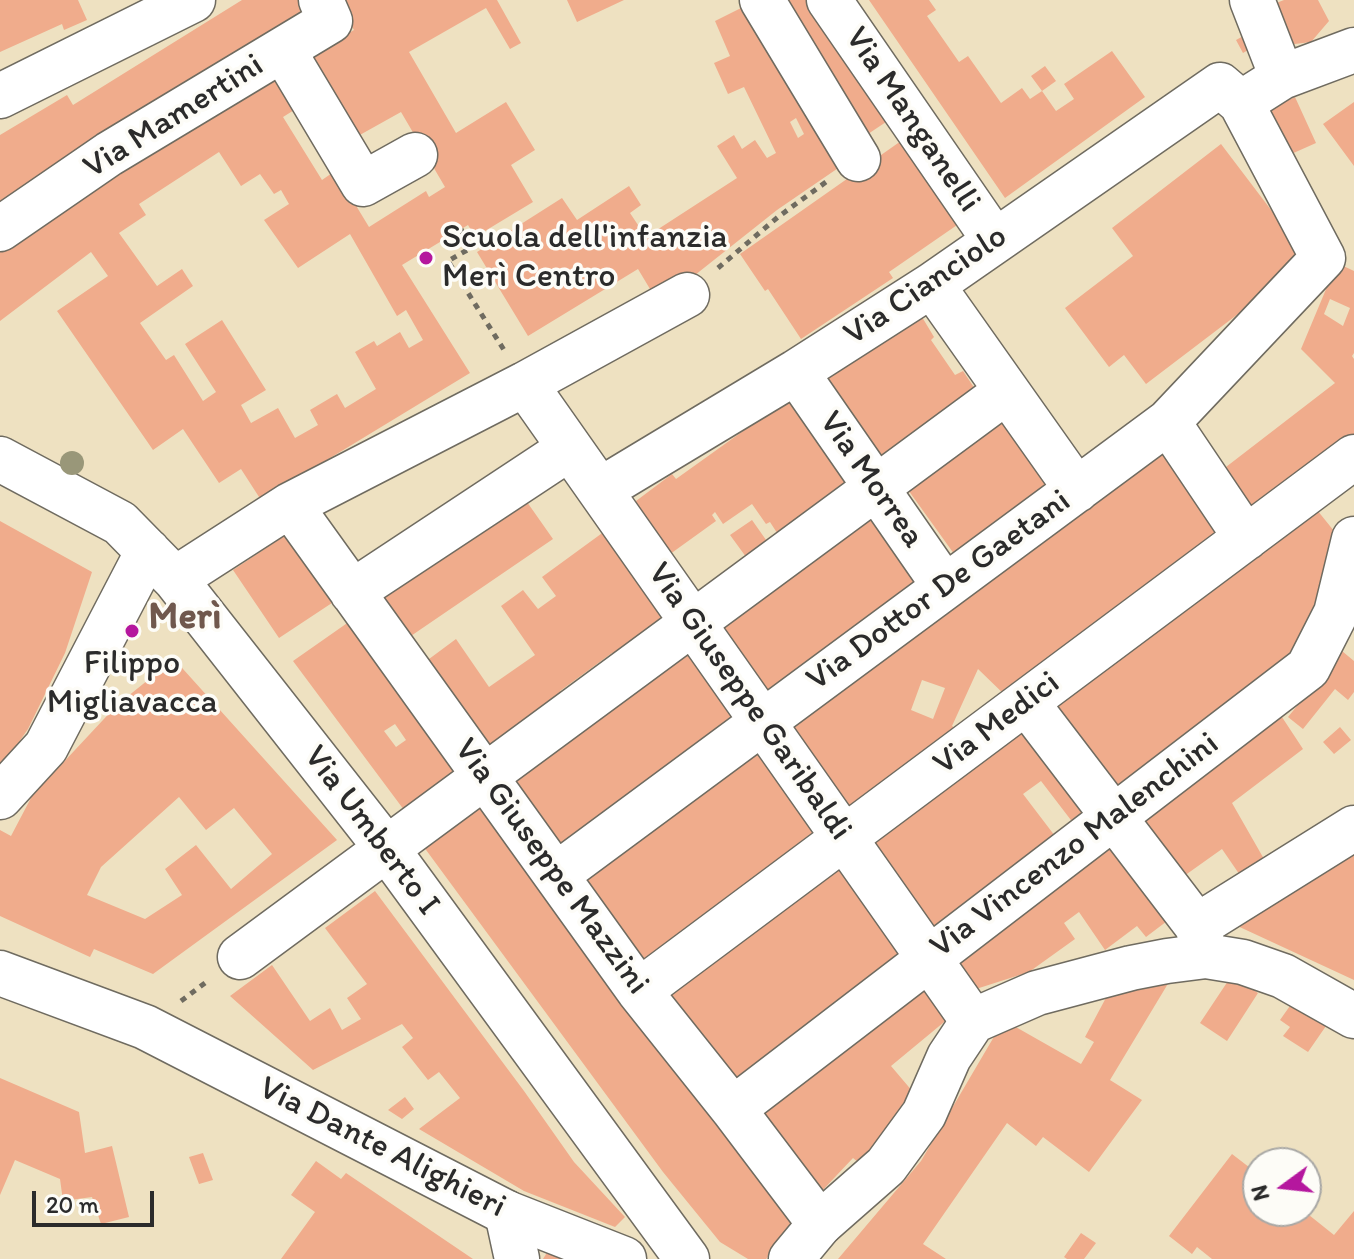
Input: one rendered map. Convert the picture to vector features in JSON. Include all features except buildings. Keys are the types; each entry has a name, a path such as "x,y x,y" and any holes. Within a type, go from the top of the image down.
{"street":[{"path":"0,96 193,0"},
{"name":"Via Mamertini","path":"0,229 109,154 330,21 321,0"},
{"path":"762,0 858,159"},
{"name":"Via Manganelli","path":"829,0 995,241"},
{"path":"1252,0 1282,77"},
{"path":"283,50 363,184 415,155"},
{"path":"1241,103 1282,77 1354,50"},
{"name":"Via Cianciolo","path":"600,490 796,372 932,285 1220,85 1241,103"},
{"name":"Via Dottor De Gaetani","path":"556,875 1168,422 1323,258 1241,103"},
{"path":"932,285 1077,490"},
{"path":"0,797 46,747 161,565 290,505 525,384 687,295"},
{"name":"Via Morrea","path":"796,372 945,587"},
{"name":"Via Giuseppe Garibaldi","path":"525,384 973,1021"},
{"path":"240,957 1007,391"},
{"path":"1168,422 1246,538"},
{"path":"352,592 570,448"},
{"name":"Via Medici","path":"639,991 1354,457"},
{"name":"Via Umberto I","path":"0,459 120,523 161,565 387,849 687,1259"},
{"name":"Via Giuseppe Mazzini","path":"290,505 639,991 820,1224"},
{"name":"Via Vincenzo Malenchini","path":"733,1109 1308,668 1336,613 1354,539"},
{"path":"1026,702 1115,816 1202,941 1243,962 1283,976 1354,1016"},
{"path":"791,1259 820,1224 886,1166 924,1114 949,1057 973,1021 1037,993 1167,961 1202,941 1354,828"},
{"name":"Via Dante Alighieri","path":"0,973 145,1027 507,1213 624,1259"},
{"path":"507,1213 517,1259"}],"path":[{"path":"687,295 778,217 858,159"},
{"path":"461,229 469,249 448,261 525,384"},
{"path":"145,1027 240,957"}],"place":[{"name":"Scuola dell'infanzia Merì Centro","path":"426,258"},
{"name":"Filippo Migliavacca","path":"132,631"}],"district":[{"name":"Merì","path":"185,618"}]}
